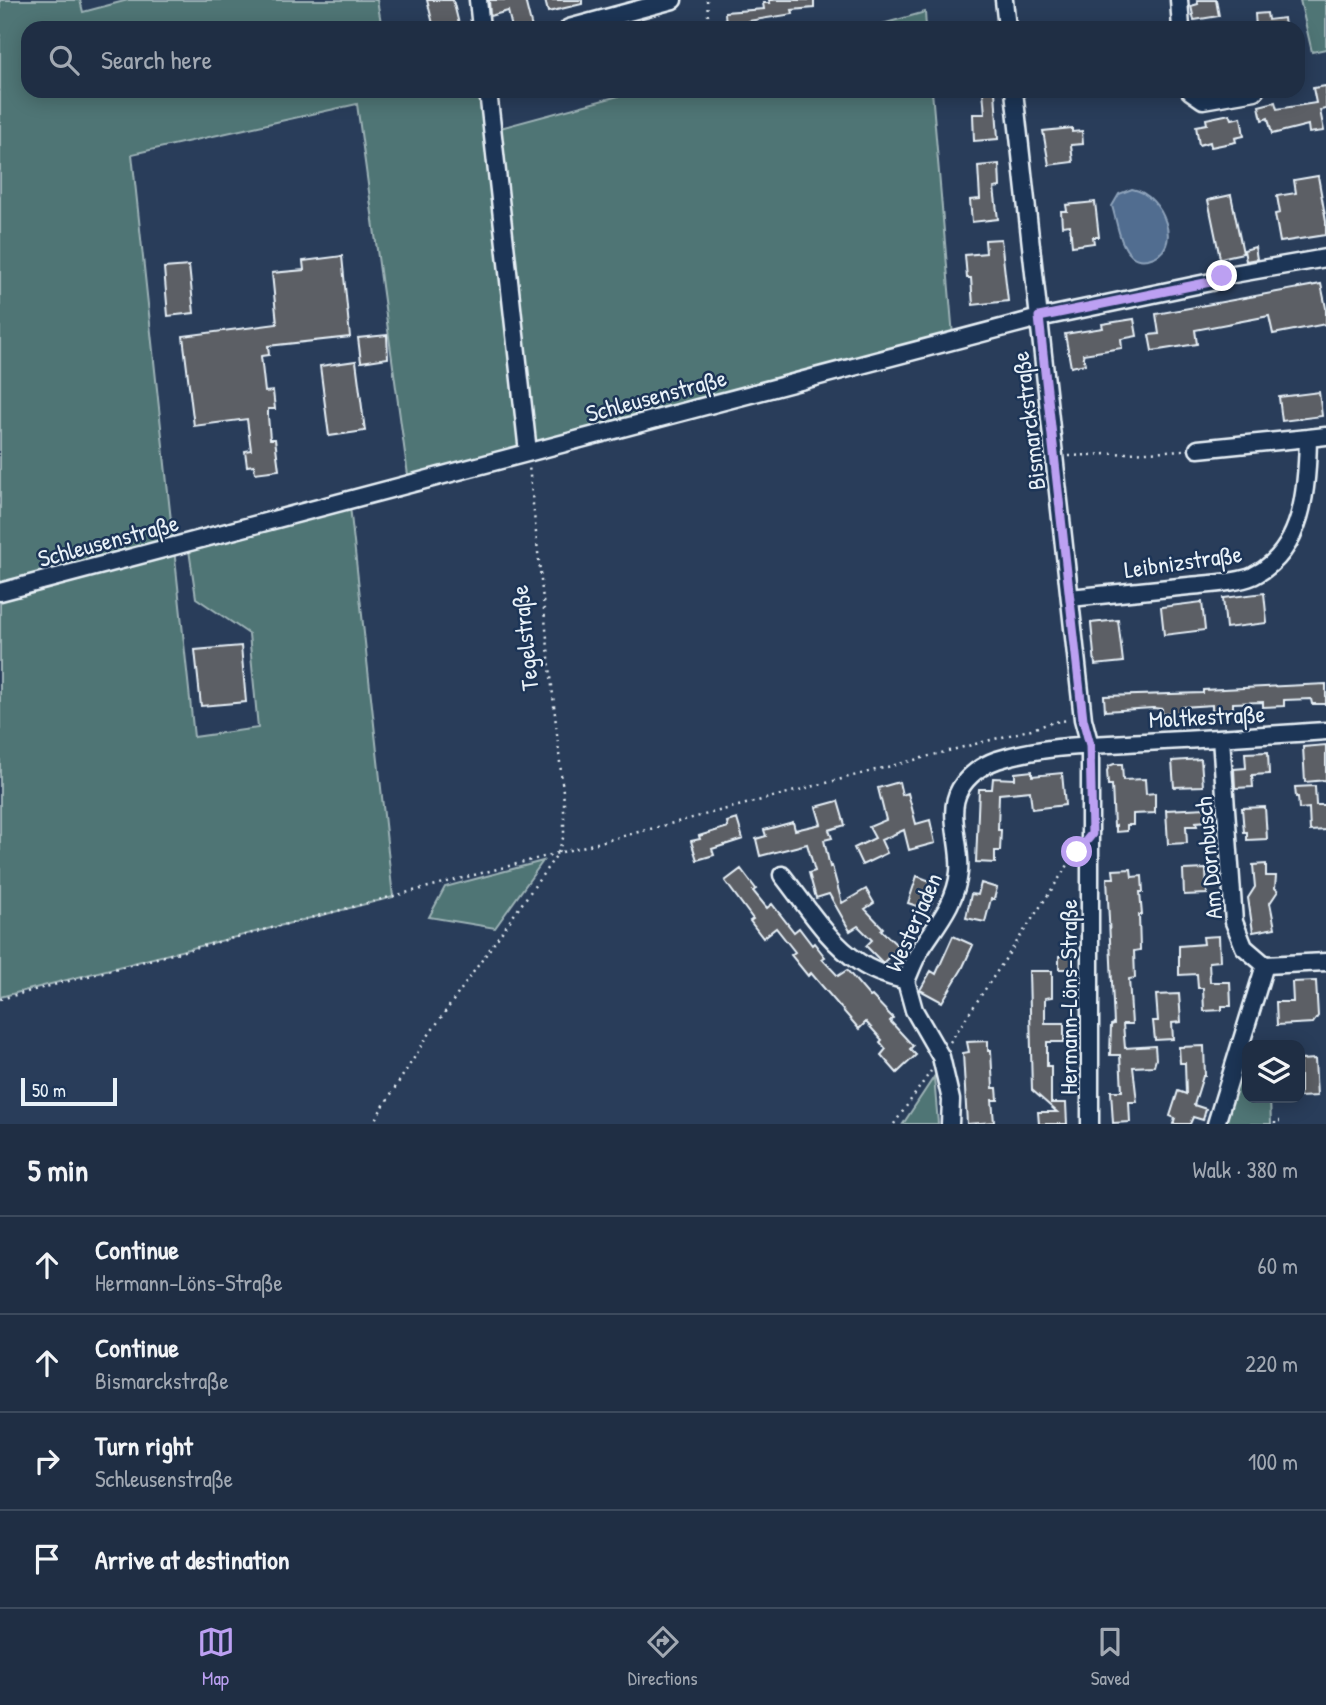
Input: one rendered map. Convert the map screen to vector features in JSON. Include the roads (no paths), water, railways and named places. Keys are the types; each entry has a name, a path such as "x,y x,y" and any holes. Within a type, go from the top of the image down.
{"street":[{"path":"478,0 480,21"},
{"path":"595,21 673,0"},
{"path":"1004,0 1006,21"},
{"path":"1178,0 1180,21"},
{"path":"489,98 528,452"},
{"name":"Bismarckstraße","path":"1015,98 1083,719 1090,745"},
{"name":"Schleusenstraße","path":"0,592 1039,317 1210,282 1222,276 1326,258"},
{"path":"1199,449 1326,436"},
{"name":"Leibnizstraße","path":"1070,598 1252,576 1276,559 1295,531 1307,485 1308,438"},
{"name":"Moltkestraße","path":"1090,745 1326,731"},
{"name":"Am Dornbusch","path":"1221,738 1234,922 1244,947 1265,965"},
{"name":"Hermann-Löns-Straße","path":"1090,745 1090,1124"},
{"name":"Westerjaden","path":"950,1124 951,1100 941,1057 914,1010 906,981 918,954 956,892 960,871 954,809 958,792 977,771 994,761 1017,754 1090,745"},
{"path":"782,875 831,937 858,962 882,974 906,981"},
{"path":"1216,1124 1265,965 1326,962"}],"water":[{"path":"1132,189 1153,201 1166,223 1166,245 1159,254 1148,259 1136,258 1128,251 1121,239 1112,206 1119,194"}]}
